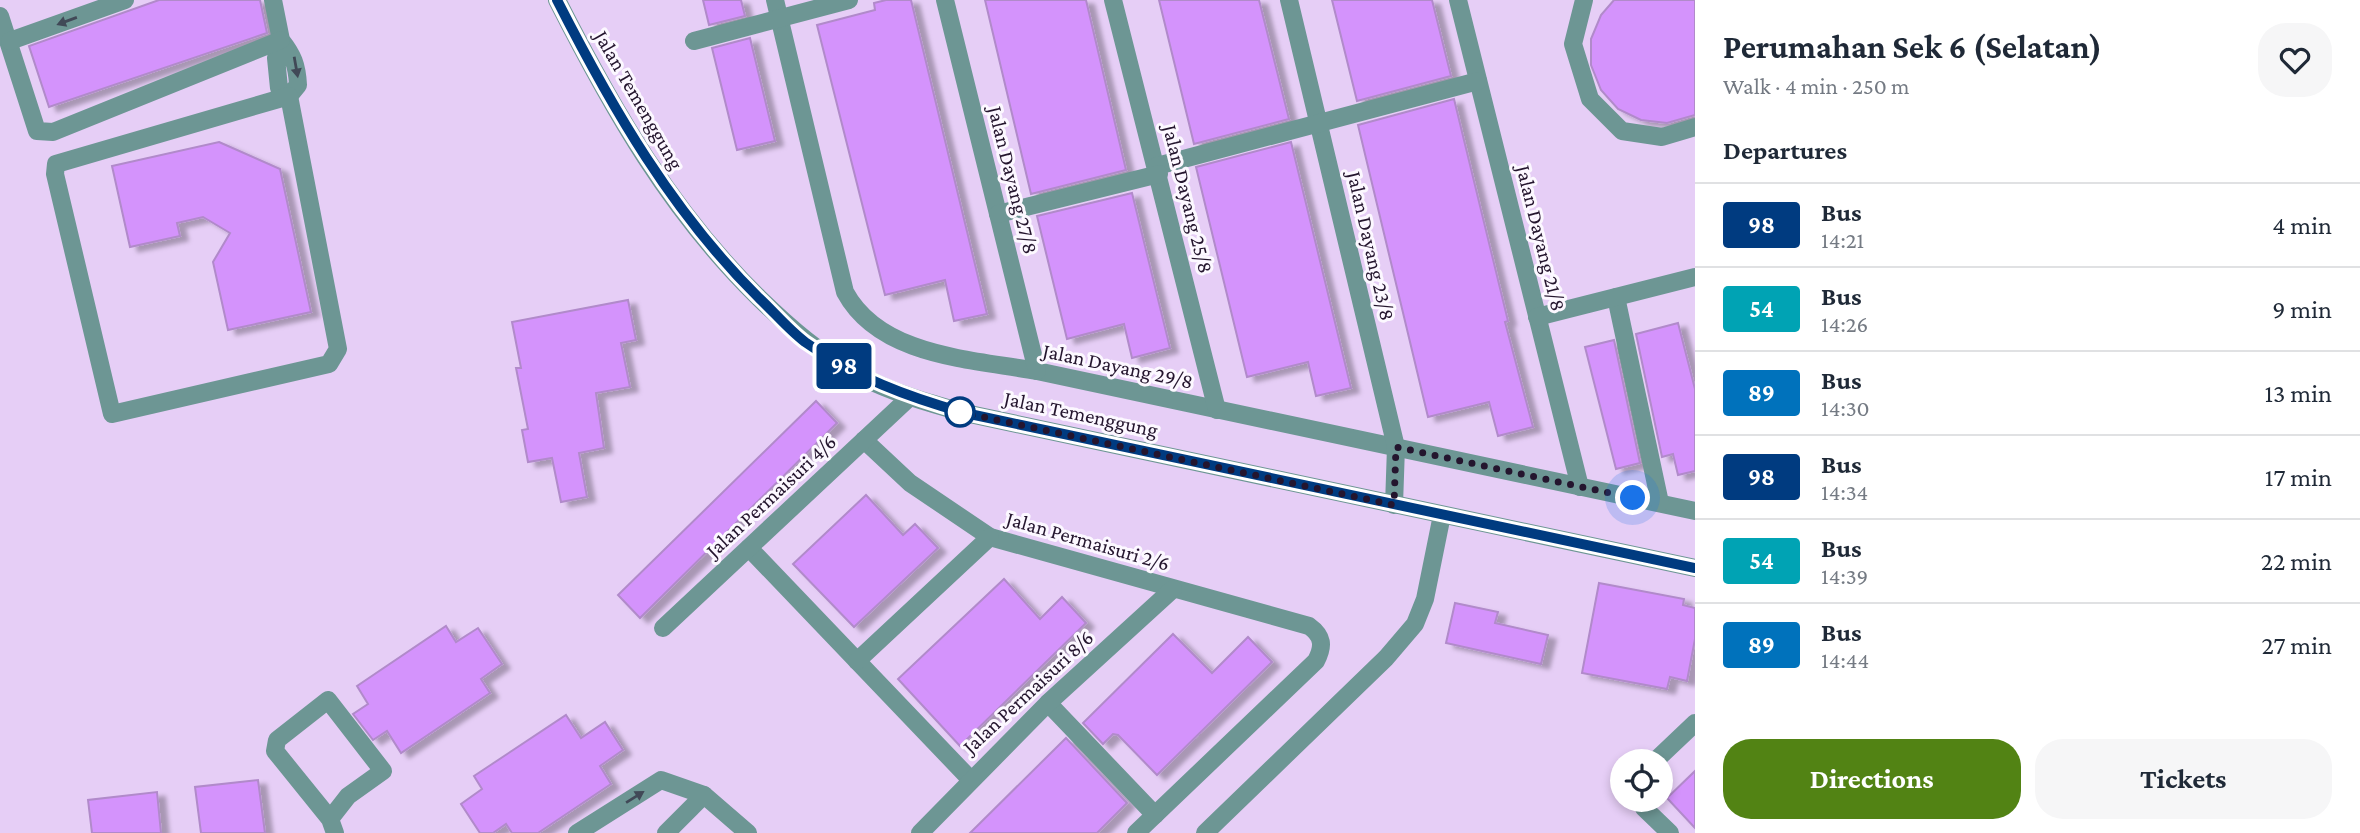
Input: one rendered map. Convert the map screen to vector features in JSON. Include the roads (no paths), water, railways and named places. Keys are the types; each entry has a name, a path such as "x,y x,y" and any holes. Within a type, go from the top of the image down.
{"street":[{"path":"10,41 125,0"},
{"path":"273,0 281,40 294,56 298,71 298,85 289,96 56,164 55,174 112,414 329,363 338,349 289,96"},
{"name":"Jalan Temenggung","path":"557,0 600,83 660,183 724,264 804,341 860,376 910,397 965,413 1695,568"},
{"path":"694,41 777,9 849,0"},
{"name":"Jalan Dayang 27/8","path":"945,0 1037,371"},
{"name":"Jalan Dayang 25/8","path":"1113,0 1217,410"},
{"name":"Jalan Dayang 23/8","path":"1289,0 1396,447 1394,505"},
{"name":"Jalan Dayang 21/8","path":"1458,0 1580,487"},
{"path":"1584,0 1573,44 1590,99 1622,131 1662,137 1695,127"},
{"name":"Jalan Dayang 29/8","path":"777,9 845,292 859,314 874,327 903,342 944,355 1037,371 1695,511"},
{"path":"0,16 37,131 53,132 281,40"},
{"path":"998,214 1478,81"},
{"path":"1537,317 1616,297 1694,282"},
{"path":"1616,297 1660,503"},
{"name":"Jalan Permaisuri 4/6","path":"663,628 910,397"},
{"name":"Jalan Permaisuri 2/6","path":"864,440 910,483 990,537 1308,626 1321,640 1322,651 1316,661 1155,815"},
{"path":"1205,833 1386,658 1415,624 1425,599 1442,515"},
{"path":"858,662 990,537"},
{"path":"749,548 970,779"},
{"name":"Jalan Permaisuri 8/6","path":"920,833 970,779 1048,703 1173,589"},
{"path":"328,700 383,771 348,796 332,826 275,751 276,740 328,700"},
{"path":"1048,703 1155,815 1136,833"},
{"path":"1668,749 1695,723"},
{"path":"577,833 661,780 705,795 748,833"},
{"path":"666,833 705,795"},
{"path":"1650,812 1670,833"}]}
